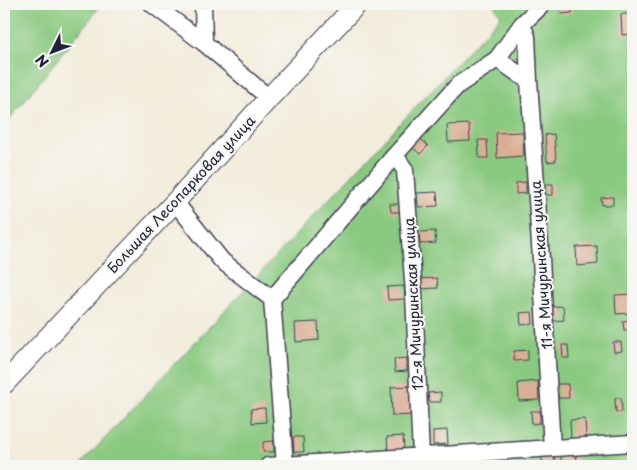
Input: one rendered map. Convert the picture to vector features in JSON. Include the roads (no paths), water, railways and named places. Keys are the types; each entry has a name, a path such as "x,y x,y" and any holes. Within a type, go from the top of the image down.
{"main road":[{"name":"Большая Лесопарковая улица","path":"4,384 357,4"}],"street":[{"path":"152,4 204,43 269,98"},
{"path":"203,4 204,43"},
{"path":"285,465 272,299 458,86 497,59 522,24 543,4"},
{"name":"11-я Мичуринская улица","path":"522,24 527,37 528,81 552,448"},
{"path":"497,59 528,81"},
{"name":"12-я Мичуринская улица","path":"396,155 405,170 414,294 421,457"},
{"path":"175,202 222,261 272,299"},
{"path":"268,466 633,443"}]}
